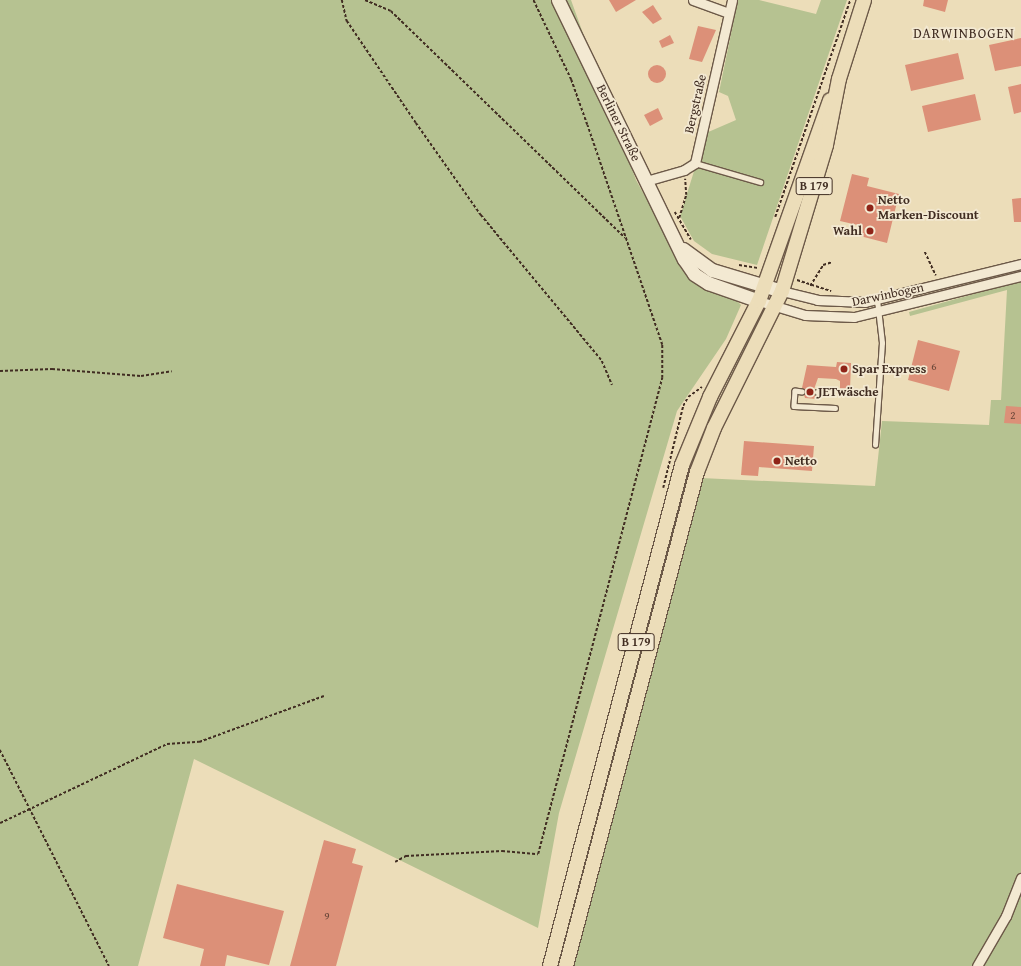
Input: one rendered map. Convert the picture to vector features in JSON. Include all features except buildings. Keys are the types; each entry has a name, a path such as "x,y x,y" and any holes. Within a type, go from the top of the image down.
{"main road":[{"name":"B 179","path":"550,966 682,465 710,397 766,286 813,141 839,79 864,0"},
{"name":"B 179","path":"566,966 697,472 714,428 776,307 782,291 826,145 839,79"}],"street":[{"name":"Berliner Straße","path":"558,0 684,259 700,279 759,301"},
{"path":"693,0 729,13"},
{"name":"Bergstraße","path":"695,163 732,0"},
{"path":"646,181 684,170 695,163"},
{"name":"Berliner Straße","path":"678,245 712,270 782,291"},
{"name":"Darwinbogen","path":"782,291 833,302 877,300 1021,264"},
{"name":"Darwinbogen","path":"759,301 776,307 820,317 879,313 1021,276"},
{"path":"977,966 1006,916 1021,878"}],"lane":[{"path":"695,163 760,182"},
{"path":"874,445 882,343 877,300"},
{"path":"802,392 795,391 794,406 835,408"},
{"path":"817,392 830,393"}],"path":[{"path":"342,0 347,21 416,123 481,215 602,361 612,385"},
{"path":"365,0 391,11 503,116 626,238"},
{"path":"395,862 406,856 502,850 538,854 662,378 662,345 626,238 571,80 533,0"},
{"path":"826,71 850,0"},
{"path":"679,218 686,195 684,170"},
{"path":"670,206 693,242"},
{"path":"925,252 936,276"},
{"path":"810,286 823,265 832,262"},
{"path":"734,264 771,271"},
{"path":"928,278 943,274"},
{"path":"787,276 810,286 839,292"},
{"path":"0,371 52,369 142,376 172,371"},
{"path":"0,823 30,808 124,767 167,744 199,742 324,696"},
{"path":"0,750 109,966"}],"green space":[{"path":"0,0 571,0 636,180 692,281 733,297 741,305 726,339 677,411 559,813 538,928 194,759 138,966 0,966"},
{"path":"738,0 759,0 816,14 821,0 847,0 757,265 712,254 694,241 680,216 706,133 736,120 728,96 719,92"},
{"path":"1021,281 1021,966 572,966 701,478 875,486 882,421 989,425 991,400 1001,400 1007,290 910,316 909,312"}],"place":[{"name":"Netto Marken-Discount","path":"870,208"},
{"name":"Wahl","path":"870,231"},
{"name":"Spar Express","path":"844,369"},
{"name":"JETwäsche","path":"810,392"},
{"name":"Netto","path":"777,461"}],"district":[{"name":"DARWINBOGEN","path":"964,33"}]}
